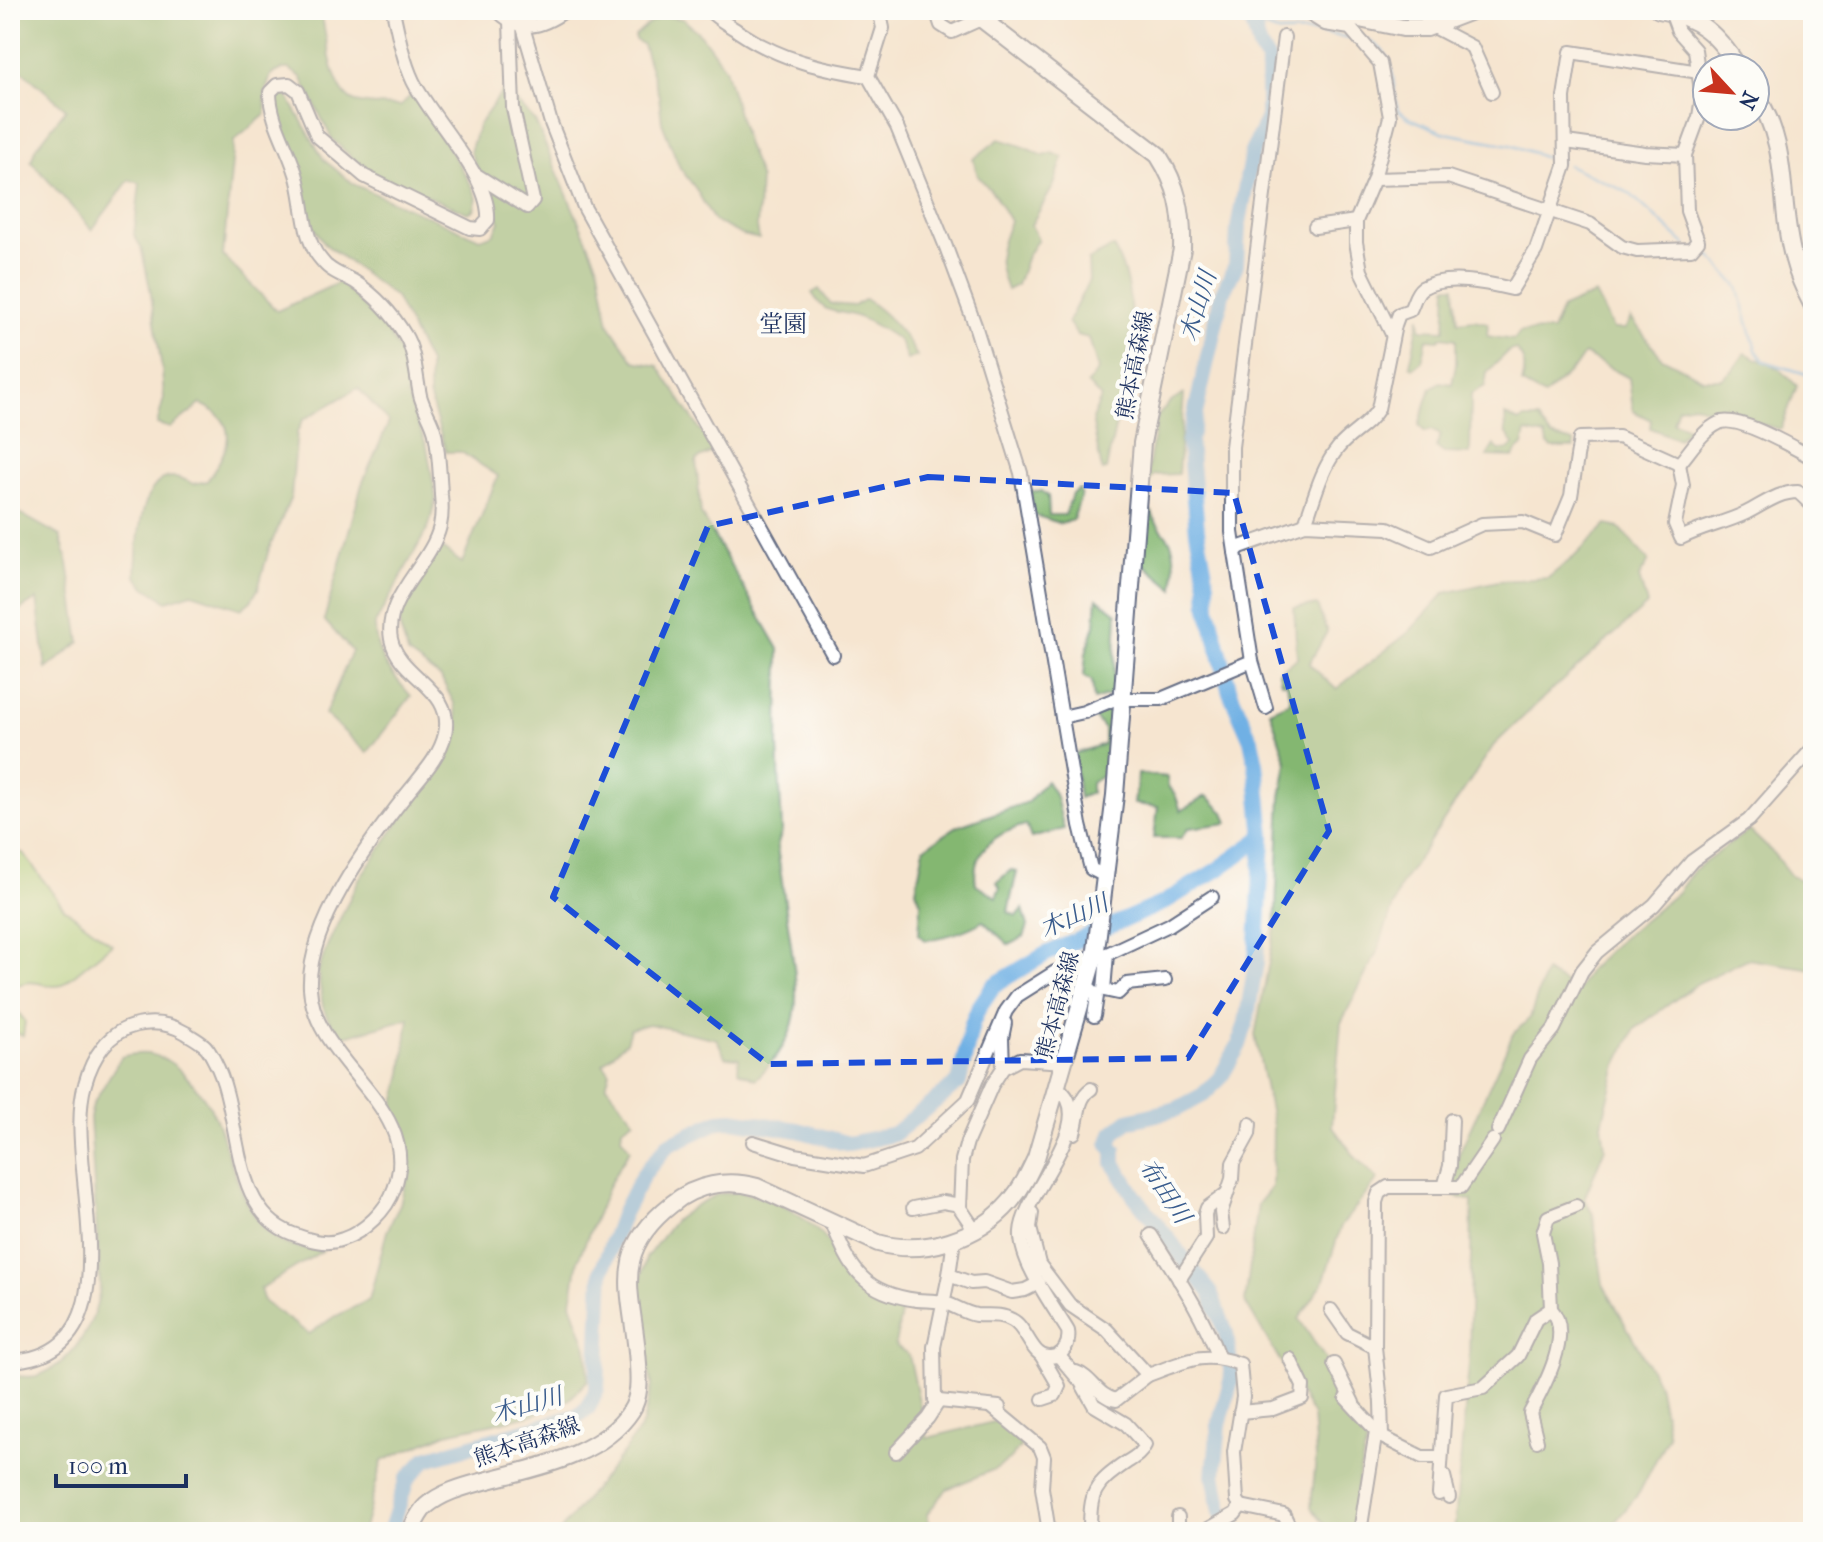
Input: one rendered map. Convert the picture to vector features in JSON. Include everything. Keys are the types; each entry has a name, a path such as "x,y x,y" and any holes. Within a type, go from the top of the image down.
{"main road":[{"path":"976,14 1003,10"},
{"path":"1316,10 1403,28 1432,26 1474,10"},
{"path":"1665,11 1699,22 1727,52"},
{"name":"熊本高森線","path":"410,1532 423,1508 440,1496 572,1455 611,1434 623,1421 635,1400 639,1375 628,1291 629,1267 642,1232 682,1196 712,1185 736,1182 771,1193 889,1246 912,1246 954,1240 975,1230 1003,1210 1025,1181 1036,1158 1085,991 1099,954 1114,807 1142,443 1182,249 1183,219 1179,195 1158,155 976,14"},
{"path":"1771,121 1776,134 1793,258 1813,306"}],"street":[{"path":"10,1361 26,1360 53,1348 75,1326 85,1306 89,1263 81,1097 89,1070 104,1044 126,1028 145,1023 165,1023 181,1029 205,1045 225,1086 250,1195 268,1219 282,1230 308,1240 339,1241 367,1225 386,1205 394,1190 400,1159 395,1131 321,1028 310,992 311,967 336,899 379,830 438,753 445,734 443,705 398,655 392,643 390,622 440,526 442,500 437,451 434,429 423,407 410,342 375,297 326,266 314,251 307,231 298,177 270,107 270,92 277,85 289,84 298,91 317,136 364,176 470,228 480,229 488,220 489,210 474,174 413,81 393,10"},
{"path":"497,10 523,27 549,22 566,10"},
{"path":"709,10 764,49 823,68 868,76"},
{"path":"879,10 883,28 868,76 897,127 946,247 975,325 1021,473 1091,869 1105,876"},
{"path":"936,10 941,25 952,32 976,14"},
{"path":"1303,10 1325,24 1350,28 1380,63 1386,82 1390,117 1374,179 1356,221 1356,242 1361,271 1391,328 1392,338"},
{"path":"1665,11 1695,52"},
{"path":"474,174 527,207 531,205 533,200 513,108 510,21"},
{"path":"1432,26 1472,47 1492,92"},
{"path":"523,27 551,123 584,207 833,655"},
{"path":"1266,708 1250,662 1232,532 1232,447 1284,37"},
{"path":"1305,524 1334,454 1345,440 1367,425 1378,409 1399,314 1410,310 1422,288 1443,282 1490,284 1512,289 1536,250 1565,166 1564,97 1571,52 1691,71"},
{"path":"1374,179 1448,177 1590,224 1622,247 1637,251 1691,249 1698,241 1687,211 1685,155 1693,132"},
{"path":"1566,142 1685,155"},
{"path":"1315,227 1356,221"},
{"path":"1679,464 1708,430 1723,421 1739,422 1813,458"},
{"path":"1235,552 1240,547 1305,524 1388,528 1431,547 1482,524 1523,522 1555,535 1571,496 1580,438 1619,437 1679,464"},
{"path":"1679,464 1683,485 1675,524 1681,538 1710,524 1743,514 1784,492 1798,492 1813,506"},
{"path":"1062,717 1084,712 1105,702 1161,699 1250,662"},
{"path":"1360,1532 1364,1497 1379,1434 1381,1402 1375,1347 1374,1294 1377,1252 1374,1230 1379,1193 1388,1187 1462,1186 1496,1135 1530,1059 1554,1029 1582,971 1597,952 1654,905 1692,861 1749,820 1813,748"},
{"path":"753,1142 795,1155 864,1166 915,1149 968,1100 1008,1008 1017,996 1055,972 1169,925 1212,897"},
{"path":"1099,954 1104,990 1118,993 1127,984 1165,980"},
{"path":"1085,991 1092,990 1097,996 1094,1016"},
{"path":"1003,1068 1002,1038 1008,1008"},
{"path":"975,1230 960,1205 962,1160 992,1085 1003,1068 1020,1059 1065,1062"},
{"path":"1041,1355 1047,1358 1058,1355 1067,1344 1068,1331 1039,1283 1024,1252 1020,1233 1027,1209 1065,1141 1070,1123 1067,1095 1058,1088"},
{"path":"1065,1141 1070,1140 1074,1132 1083,1094 1091,1089"},
{"path":"1444,1187 1450,1166 1452,1120"},
{"path":"1223,1228 1220,1216 1232,1179 1233,1163 1249,1134 1250,1124"},
{"path":"1179,1280 1206,1238 1207,1208 1226,1194"},
{"path":"1036,1195 1030,1228 1039,1264 1070,1305 1107,1330 1148,1375"},
{"path":"913,1208 943,1202 960,1205"},
{"path":"1537,1441 1530,1413 1553,1365 1560,1332 1558,1317 1551,1309 1549,1263 1543,1233 1548,1217 1576,1206"},
{"path":"832,1223 854,1271 870,1287 894,1296 942,1306 984,1320 987,1325"},
{"path":"1151,1235 1207,1327 1218,1356"},
{"path":"954,1240 934,1347 935,1400 997,1407 1040,1447 1044,1457 1042,1488 1049,1532"},
{"path":"949,1275 1012,1292 1039,1283"},
{"path":"1444,1495 1441,1457 1446,1395 1483,1388 1518,1356 1536,1319 1551,1309"},
{"path":"1331,1310 1347,1333 1375,1347"},
{"path":"960,1313 1001,1315 1019,1324 1059,1386 1055,1395 1043,1399"},
{"path":"1058,1355 1098,1410 1126,1424 1145,1445 1142,1452 1109,1474 1098,1486 1090,1501 1090,1532"},
{"path":"1074,1374 1077,1370 1088,1378 1099,1393 1116,1400 1148,1375 1179,1363 1218,1356 1240,1364 1243,1397 1234,1452 1237,1500 1245,1509 1284,1515 1292,1532"},
{"path":"1240,1412 1273,1409 1302,1398 1303,1386 1290,1359"},
{"path":"1334,1364 1350,1401 1379,1434 1422,1457 1441,1457"},
{"path":"896,1452 928,1418 939,1401"},
{"path":"1364,1497 1371,1514"},
{"path":"1203,1532 1218,1529 1241,1506"},
{"path":"1178,1517 1178,1532"}],"highlighted area":[{"path":"928,477 1234,493 1329,831 1188,1058 768,1064 553,897 708,526"}],"green space":[{"path":"10,10 335,10 322,17 332,65 341,89 356,102 401,106 414,92 472,186 477,198 474,210 468,213 366,171 332,139 301,77 289,69 271,75 265,94 266,114 234,141 223,256 277,311 340,282 388,332 401,355 406,368 407,396 427,447 436,499 429,526 375,624 381,655 411,696 367,753 325,714 352,651 324,620 362,484 389,422 358,388 303,420 297,432 291,497 269,549 258,589 251,601 241,609 192,593 167,601 145,587 136,576 140,525 151,490 161,480 175,477 193,484 207,481 221,459 228,438 227,429 223,420 201,404 170,428 157,424 164,398 162,370 150,288 141,247 134,235 140,183 129,180 92,230 31,161 36,148 66,109 20,69 10,77"},
{"path":"665,16 683,19 701,35 725,68 760,179 759,239 742,235 714,221 680,168 662,123 659,96 643,45 635,40 635,36 651,22"},
{"path":"504,89 535,121 599,268 609,324 634,361 658,366 714,451 696,460 701,514 779,649 778,746 782,831 777,847 795,980 795,1014 791,1030 772,1062 756,1079 738,1071 739,1058 725,1057 717,1039 649,1024 630,1029 626,1042 603,1063 610,1072 606,1085 634,1120 622,1128 621,1137 630,1149 609,1185 578,1260 571,1303 587,1348 588,1380 570,1399 536,1414 447,1433 382,1461 365,1525 360,1532 10,1532 10,1375 36,1376 61,1362 80,1340 94,1314 100,1286 90,1118 93,1104 121,1057 154,1055 182,1072 212,1110 249,1207 260,1223 272,1236 286,1244 322,1251 260,1289 264,1302 309,1334 332,1318 369,1300 387,1231 400,1204 407,1177 406,1149 393,1111 402,1073 409,1018 342,1037 323,1007 318,972 359,879 448,751 457,717 454,703 441,678 408,654 400,628 400,613 439,546 462,563 498,476 461,452 446,452 429,395 429,363 395,297 325,244 310,221 276,108 276,99 281,94 288,97 324,160 355,185 480,239 494,234 500,222 470,152 478,126"},
{"path":"999,139 1044,156 1052,153 1063,157 1054,185 1031,225 1038,239 1027,256 1017,285 1007,290 1000,255 1010,221 994,194 978,176 973,159"},
{"path":"1113,247 1124,272 1130,299 1131,328 1124,386 1106,470 1102,471 1092,419 1101,398 1087,384 1098,370 1089,338 1077,335 1068,322 1089,280 1088,260"},
{"path":"1447,286 1455,286 1458,322 1474,320 1488,323 1487,336 1514,340 1520,332 1552,331 1562,308 1595,294 1613,329 1625,329 1631,318 1662,358 1703,379 1722,379 1745,353 1780,369 1797,386 1781,429 1721,415 1694,404 1678,407 1673,422 1689,428 1678,439 1650,428 1651,420 1633,411 1629,378 1584,354 1575,367 1544,396 1522,384 1524,362 1516,350 1510,350 1487,372 1485,386 1471,394 1470,454 1444,453 1436,447 1441,435 1431,430 1425,432 1419,425 1431,388 1440,382 1452,384 1456,339 1427,339 1422,361 1413,368 1410,365 1420,316 1421,329 1445,330"},
{"path":"819,289 831,304 854,306 865,299 895,324 917,356 907,360 900,342 886,332 859,317 826,309 812,293"},
{"path":"1184,394 1178,474 1154,475 1145,487 1157,417 1169,403"},
{"path":"1505,415 1519,422 1538,419 1551,436 1574,442 1574,448 1552,448 1545,436 1526,432 1523,446 1514,457 1487,456 1494,445 1500,451 1514,445 1506,432"},
{"path":"1079,489 1081,495 1073,520 1061,524 1032,514 1031,491 1042,491 1048,496 1049,515 1065,515 1072,494"},
{"path":"10,508 60,536 68,563 80,642 46,669 37,599 10,616"},
{"path":"1144,511 1152,512 1172,546 1174,589 1141,562"},
{"path":"1606,525 1620,528 1649,561 1639,577 1647,605 1494,745 1400,886 1377,952 1341,1023 1332,1126 1357,1159 1378,1179 1341,1226 1323,1283 1299,1319 1326,1360 1368,1437 1359,1475 1354,1532 1327,1532 1328,1529 1311,1507 1316,1458 1313,1416 1245,1302 1258,1204 1272,1187 1273,1126 1255,1035 1275,930 1281,797 1287,763 1270,711 1290,702 1287,683 1281,682 1279,672 1297,658 1294,608 1317,605 1327,632 1309,664 1336,689 1409,632 1445,593 1498,581 1548,578"},
{"path":"1097,598 1117,613 1113,694 1094,700 1092,681 1084,676 1086,653 1095,625"},
{"path":"1112,709 1111,771 1091,783 1091,793 1079,798 1074,754 1104,744 1104,729 1093,716"},
{"path":"1138,774 1167,777 1168,787 1175,794 1181,811 1206,796 1224,812 1228,823 1189,828 1181,838 1154,838 1158,807 1134,804"},
{"path":"1046,781 1056,797 1064,829 1031,838 1026,825 1005,832 982,852 975,872 976,884 996,897 1000,887 997,882 1011,870 1017,871 1008,912 1017,916 1023,909 1028,926 1024,937 1009,945 983,921 955,934 925,940 919,935 921,903 916,890 924,848 956,827 1028,802"},
{"path":"1749,830 1791,876 1813,885 1813,969 1747,959 1698,983 1635,1029 1617,1065 1602,1124 1605,1148 1584,1199 1593,1214 1603,1284 1658,1383 1668,1436 1639,1493 1607,1532 1454,1532 1469,1364 1472,1201 1446,1194 1457,1158 1513,1034 1530,1018 1545,972 1578,990 1589,970 1678,892 1693,871"},
{"path":"11,851 23,853 64,908 112,944 62,985 30,982 15,986 13,1001 25,1021 23,1036 14,1032 16,1028 10,1021"},
{"path":"739,1192 780,1204 797,1214 826,1240 864,1290 889,1296 902,1308 895,1345 909,1355 927,1438 997,1421 1013,1432 1021,1446 1009,1460 995,1469 947,1489 927,1514 931,1532 559,1532 624,1452 643,1423 652,1385 638,1319 639,1287 646,1258 675,1220 696,1205 718,1194"}],"waterway":[{"name":"木山川","path":"1235,1532 1221,1512 1214,1475 1219,1425 1232,1377 1226,1333 1210,1292 1133,1194 1114,1163 1114,1150 1109,1145 1113,1133 1128,1121 1177,1109 1203,1095 1220,1078 1239,1045 1256,963 1263,837 1256,764 1251,740 1230,692 1208,608 1189,441 1222,294 1236,265 1238,228 1252,152 1268,117 1268,61 1260,48 1253,24 1242,10"},
{"path":"1253,24 1281,33 1313,32 1351,38"},
{"path":"1366,40 1377,46 1389,61 1398,110 1409,118 1445,133 1510,145 1561,162"},
{"path":"1568,165 1629,193 1686,245"},
{"path":"1698,247 1704,249 1738,287 1756,350 1764,361 1813,376"},
{"name":"木山川","path":"390,1532 407,1479 426,1459 577,1416 588,1408 597,1389 602,1271 622,1215 643,1175 668,1145 719,1121 732,1120 798,1130 849,1144 894,1134 959,1082 972,1024 994,985 1046,954 1163,903 1263,837"}],"district":[{"name":"堂園","path":"783,324"}],"water label":[{"name":"布田川","path":"1165,1191"}]}
